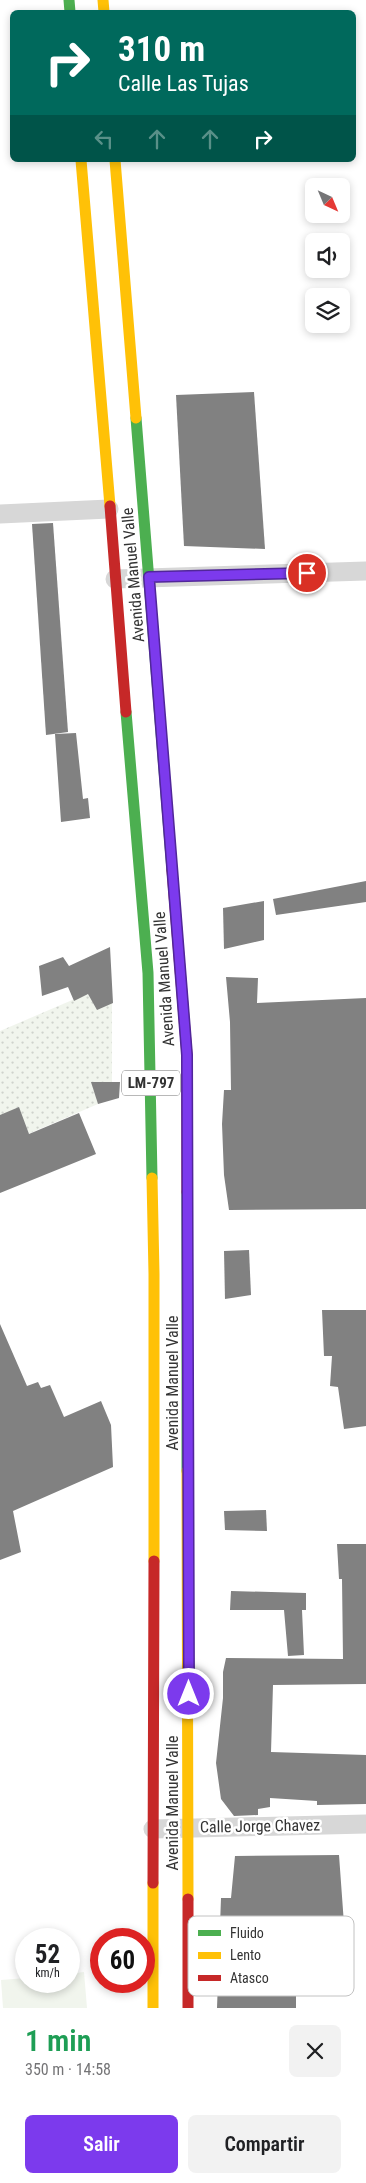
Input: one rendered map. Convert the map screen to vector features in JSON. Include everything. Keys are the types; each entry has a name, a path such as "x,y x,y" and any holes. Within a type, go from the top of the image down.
{"main road":[{"name":"Avenida Manuel Valle","path":"81,162 148,972 154,1274 153,2008"},
{"name":"Avenida Manuel Valle","path":"116,162 187,1055 188,2008"}],"street":[{"path":"0,514 109,509"},
{"path":"115,579 366,571"},
{"name":"Calle Jorge Chavez","path":"154,1829 366,1824"}],"shaded area":[{"path":"112,983 112,1098 0,1146 0,1031"},
{"path":"84,1972 87,2008 3,2008 1,1980 15,1979 15,1993 80,1993 80,1973"}],"building":[{"path":"254,392 265,549 184,546 176,395"},
{"path":"53,523 68,732 46,735 32,524"},
{"path":"76,733 83,799 88,798 90,818 61,822 55,734"},
{"path":"366,881 366,902 276,915 273,899"},
{"path":"264,901 264,940 224,949 223,908"},
{"path":"110,947 113,1003 97,1010 88,994 74,1001 68,987 42,996 39,966 63,957 69,966"},
{"path":"226,977 258,978 257,1003 366,998 366,1209 229,1210 224,1175 222,1124 224,1090 231,1090 230,1022"},
{"path":"91,1082 120,1082 119,1098 98,1104"},
{"path":"19,1107 29,1134 79,1113 96,1154 0,1193 0,1115"},
{"path":"249,1250 251,1295 225,1299 224,1251"},
{"path":"322,1310 366,1310 366,1426 344,1429 338,1387 330,1386 332,1356 324,1356"},
{"path":"0,1324 27,1386 38,1382 41,1388 50,1385 64,1417 101,1401 111,1425 113,1467 13,1511 21,1552 0,1560"},
{"path":"266,1510 267,1531 225,1530 224,1511"},
{"path":"337,1544 366,1544 366,1684 273,1685 271,1752 366,1755 366,1804 317,1805 317,1801 270,1798 270,1807 258,1809 258,1815 234,1816 221,1799 216,1763 223,1698 223,1672 226,1658 343,1659 342,1579 339,1579"},
{"path":"231,1591 306,1593 306,1610 302,1610 304,1655 288,1656 284,1610 230,1610"},
{"path":"339,1855 343,1916 220,1916 221,1898 231,1898 235,1856"},
{"path":"217,1996 296,1996 296,2008 217,2008"}],"traffic: fast":[{"path":"69,0 70,10"},
{"path":"136,418 172,870"},
{"path":"126,712 148,973 152,1178"},
{"path":"187,1192 187,1471"}],"traffic: slow":[{"path":"103,0 104,10"},
{"path":"81,162 110,506"},
{"path":"115,162 136,418"},
{"path":"152,1178 154,1561"},
{"path":"187,1471 188,1899"},
{"path":"153,1883 153,2008"}],"traffic: jam":[{"path":"110,506 126,712"},
{"path":"172,870 187,1055 187,1192"},
{"path":"153,1883 154,1561"},
{"path":"188,1899 188,2008"}],"route":[{"path":"189,1694 187,1055 149,577 307,573"}]}
